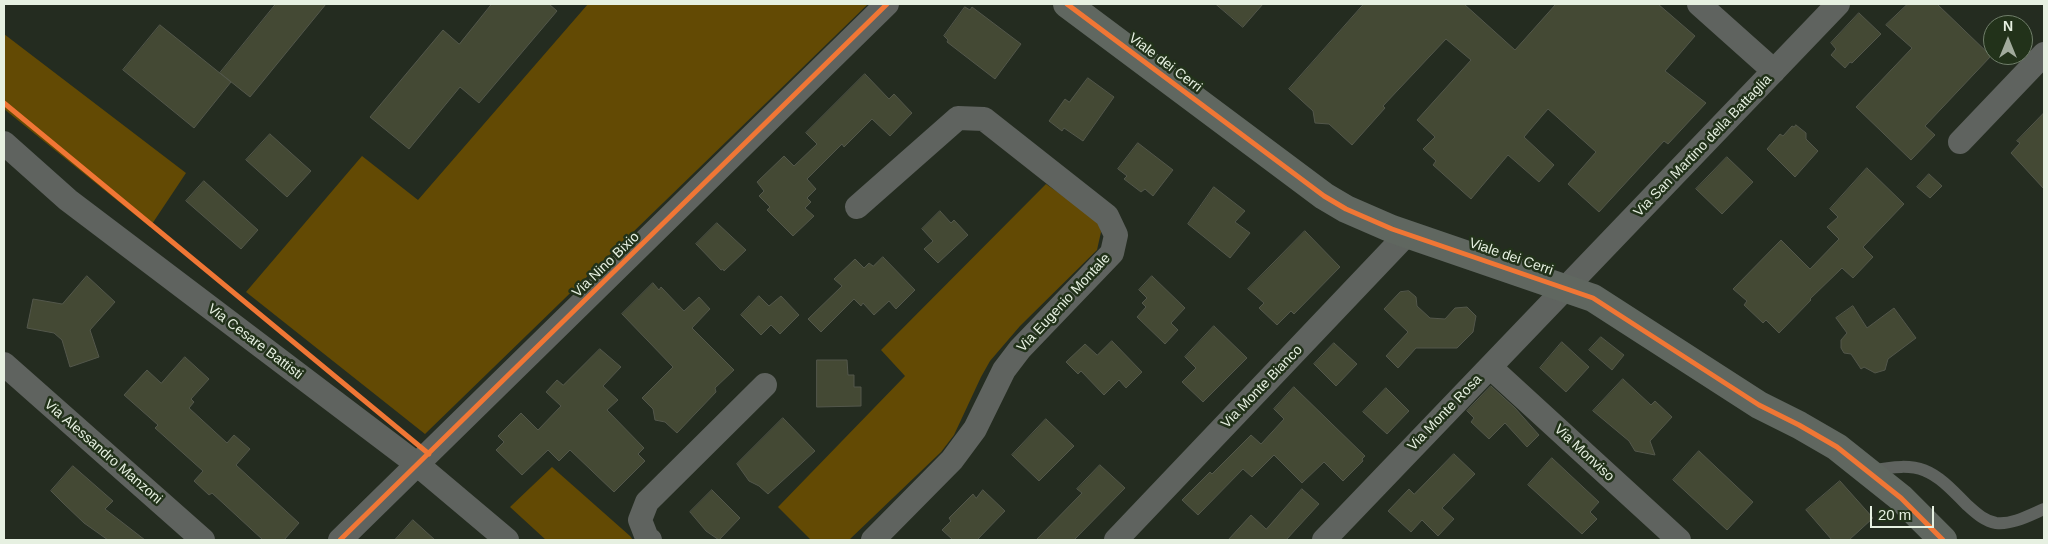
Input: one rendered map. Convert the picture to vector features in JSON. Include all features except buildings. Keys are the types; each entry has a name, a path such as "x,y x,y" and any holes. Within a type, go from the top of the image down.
{"street":[{"name":"Via Nino Bixio","path":"340,540 887,4"},
{"name":"Viale dei Cerri","path":"1067,4 1324,196 1369,220 1593,298 1759,404 1799,424 1837,447 1901,498 1943,540"},
{"path":"1700,4 1774,71"},
{"name":"Via San Martino della Battaglia","path":"1567,288 1838,4"},
{"path":"1960,142 2044,54"},
{"name":"Via Eugenio Montale","path":"857,207 958,118 984,119 1107,216 1116,235 1112,253 1020,349 1004,370 975,429 952,460 873,540"},
{"name":"Via Cesare Battisti","path":"4,143 68,200 418,465 507,540"},
{"name":"Via Monte Bianco","path":"1116,540 1408,234"},
{"name":"Via Monte Rosa","path":"1324,540 1567,288"},
{"name":"Via Alessandro Manzoni","path":"4,364 203,540"},
{"name":"Via Monviso","path":"1490,367 1679,540"},
{"path":"650,540 647,538 640,520 647,502 766,385"}],"lane":[{"path":"1869,471 1894,466 1918,468 1935,474 1977,515 1996,523 2007,523 2044,509"}],"shaded area":[{"path":"588,4 868,4 425,434 246,292 362,156 418,200"},
{"path":"4,34 186,173 150,227 4,109"},
{"path":"1046,184 1092,216 1099,224 1101,232 1097,250 1020,326 990,361 954,435 941,452 849,540 811,540 778,507 905,376 881,350"},
{"path":"552,467 633,540 546,540 510,507"}],"cycle path":[{"path":"340,540 887,4"},
{"path":"1067,4 1324,196 1346,209 1392,229 1593,298 1759,405 1837,447 1901,498 1943,540"},
{"path":"4,103 429,454"}]}
